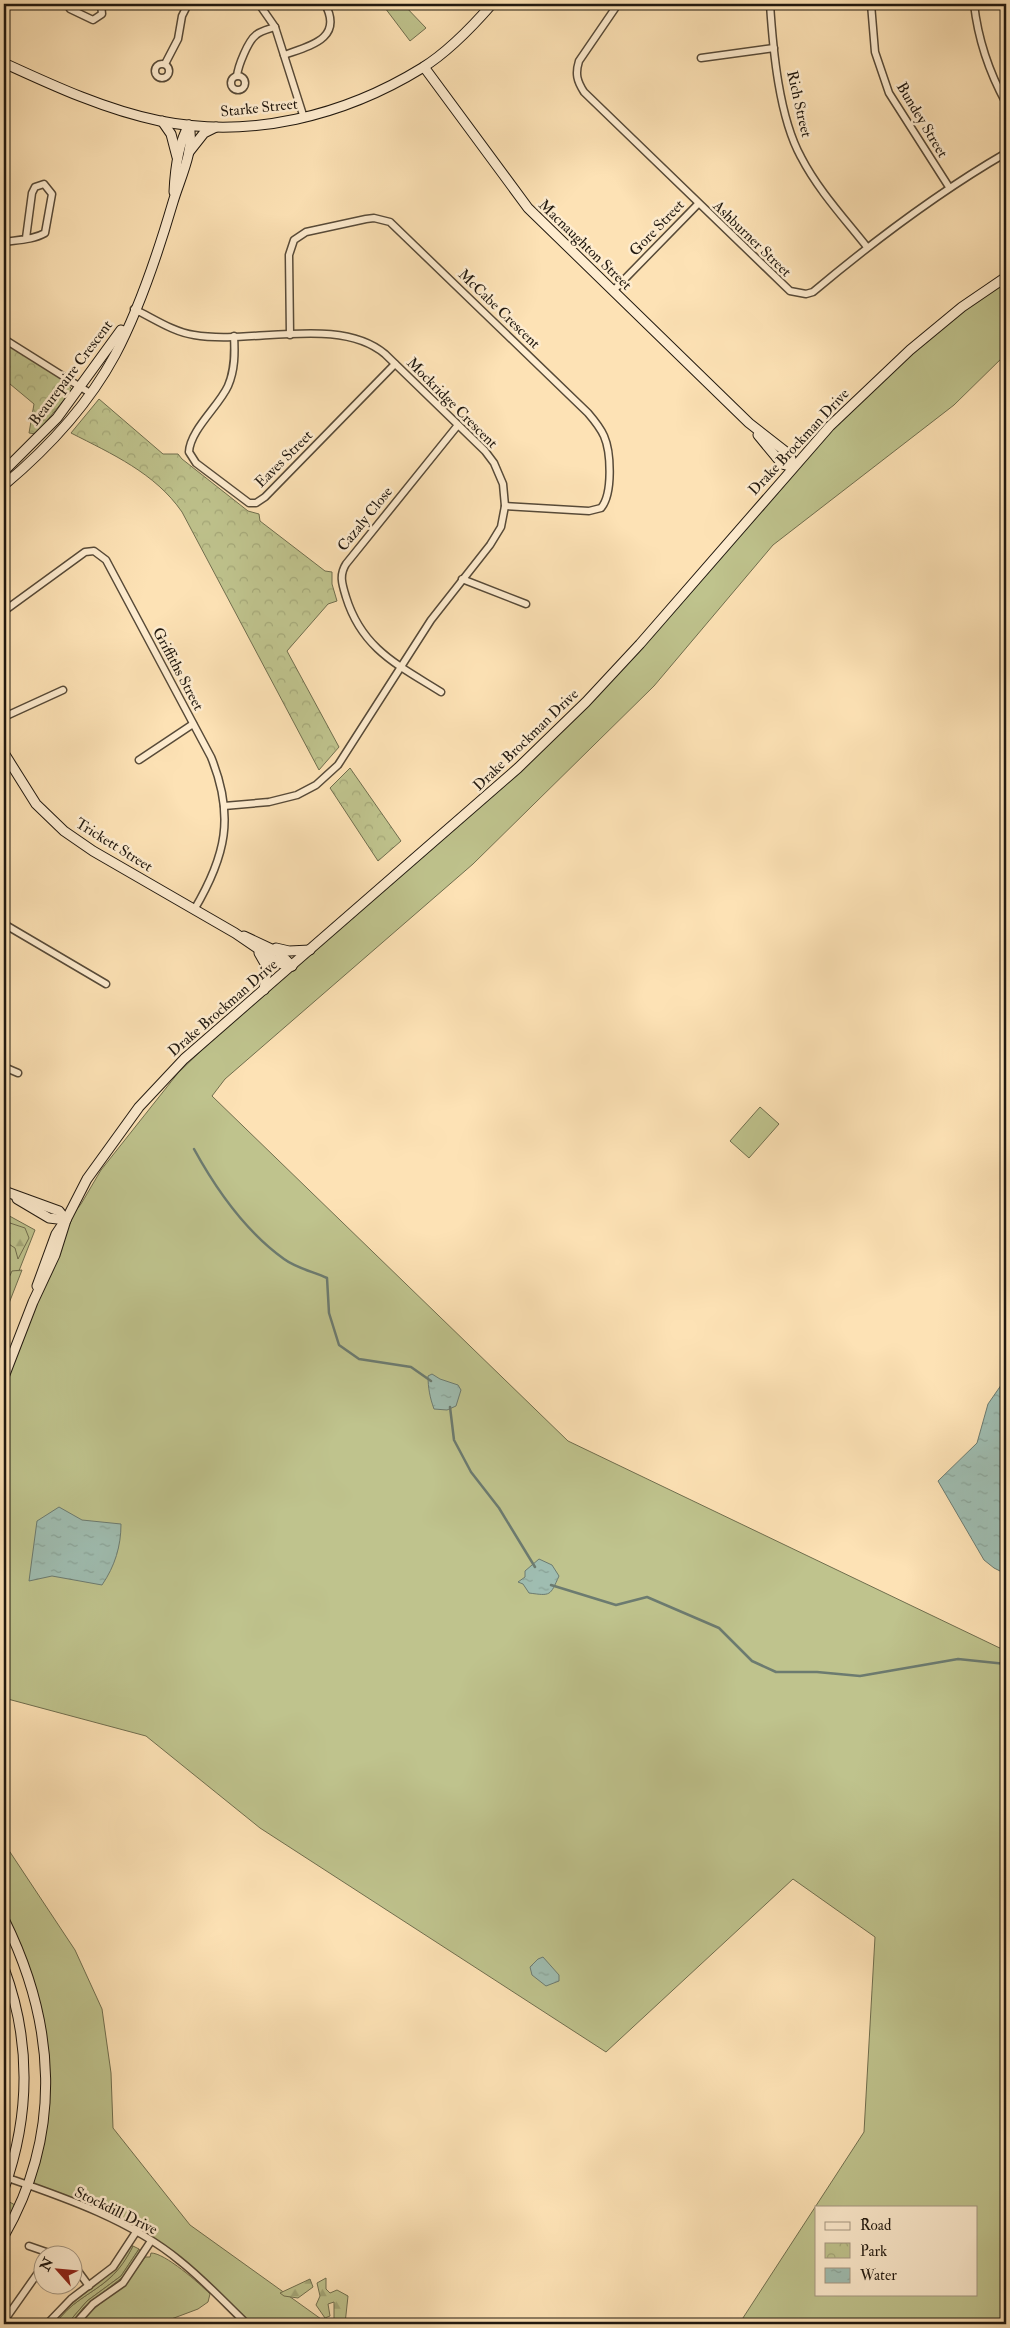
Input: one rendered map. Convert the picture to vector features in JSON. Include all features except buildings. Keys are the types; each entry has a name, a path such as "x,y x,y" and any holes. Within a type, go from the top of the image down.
{"street":[{"path":"67,4 73,11 92,20 102,14 101,4"},
{"path":"165,64 178,39 182,16 188,4"},
{"path":"259,4 275,28 304,118"},
{"path":"284,55 321,41 327,34 331,22 325,4"},
{"name":"Starke Street","path":"5,64 110,107 162,121 216,127 276,123 337,109 369,96 424,67 466,32 492,4"},
{"name":"Ashburner Street","path":"618,4 579,61 576,70 578,84 783,286 798,294 813,292 867,247 949,187 1006,152"},
{"name":"Rich Street","path":"770,4 774,48 785,113 796,148 812,177 867,247"},
{"name":"Bundey Street","path":"871,4 874,52 889,93 949,187"},
{"path":"974,4 979,35 986,60 1006,103"},
{"path":"237,76 238,65 253,37 260,32 275,28"},
{"path":"702,58 774,48"},
{"name":"Macnaughton Street","path":"424,67 521,200 749,423 782,464 793,467"},
{"path":"162,121 171,134 178,160"},
{"name":"Beaurepaire Crescent","path":"4,485 35,457 65,425 90,393 115,354 157,254 188,152 192,134 189,125"},
{"name":"Beaurepaire Crescent","path":"173,199 183,136 189,125"},
{"path":"188,152 204,133 216,127"},
{"path":"4,242 41,236 47,229 52,194 44,184 35,187 32,193 26,238"},
{"name":"Gore Street","path":"613,291 698,204"},
{"name":"McCabe Crescent","path":"290,335 289,255 294,240 306,232 366,219 374,218 390,222 588,414 604,436 609,460 608,495 601,508 589,511 505,506"},
{"name":"Drake Brockman Drive","path":"4,1377 33,1302 56,1255 66,1220 87,1179 114,1140 147,1098 184,1059 484,800 586,702 666,615 793,467 861,395 910,350 962,307 1006,277"},
{"name":"Beaurepaire Crescent","path":"4,472 57,418 81,387 134,309"},
{"name":"Mockridge Crescent","path":"134,309 192,335 335,334 356,337 375,346 458,425 494,464 503,484 504,516 496,536 431,620 348,753 326,777 306,790 287,798 224,806"},
{"name":"Eaves Street","path":"234,336 235,356 232,377 222,396 192,439 189,452 196,463 248,502 256,503 265,497 395,364"},
{"path":"4,339 90,393"},
{"name":"Cazaly Close","path":"441,692 401,667 377,649 363,634 348,605 342,585 341,573 346,564 458,425"},
{"name":"Griffiths Street","path":"4,611 89,550 100,553 106,560 216,770 224,806 225,829 216,871 194,910"},
{"path":"462,579 526,604"},
{"path":"4,716 62,690"},
{"path":"139,760 193,724"},
{"name":"Trickett Street","path":"4,753 36,804 64,831 93,851 234,933 259,947 284,956 292,966"},
{"path":"4,924 106,984"},
{"path":"264,990 267,979 267,967 259,947 288,951 310,950"},
{"path":"4,1067 18,1073"},
{"path":"6,1192 49,1218 66,1220"},
{"path":"4,1919 19,1950 31,1982 40,2015 46,2084 37,2152 28,2185 4,2236"},
{"path":"4,1968 16,2003 22,2034 25,2066 24,2099 20,2131 4,2189"},
{"name":"Stockdill Drive","path":"8,2178 136,2232 151,2241 180,2261 247,2324"},
{"path":"47,2324 71,2299 113,2267 136,2232"},
{"path":"74,2324 93,2304 123,2283 151,2241"},
{"path":"82,2277 89,2286"},
{"path":"4,2321 32,2281"}],"green space":[{"path":"382,4 403,4 426,28 410,41"},
{"path":"1006,277 1006,354 954,405 773,545 654,686 473,864 225,1079 212,1096 568,1441 1006,1651 1006,2324 739,2324 815,2207 815,2296 978,2296 978,2206 816,2206 864,2132 875,1937 793,1879 606,2052 260,1828 146,1736 4,1698 4,1377 74,1213 101,1170 178,1073 264,990 586,702 782,480 910,350"},
{"path":"4,342 67,382 72,390 36,434 29,433 34,404 4,379"},
{"path":"99,399 163,454 178,454 248,511 259,514 260,521 325,571 332,572 332,584 337,601 328,604 287,651 339,747 319,770 182,512 171,498 146,475 117,457 71,433"},
{"path":"350,768 401,841 378,861 330,788"},
{"path":"760,1107 779,1124 749,1158 730,1141"},
{"path":"4,1213 35,1230 4,1309"},
{"path":"4,1221 25,1228 29,1238 18,1259 15,1248 4,1241"},
{"path":"22,1270 4,1316 4,1289 12,1271"},
{"path":"4,1843 75,1950 102,2009 111,2073 113,2128 190,2225 328,2324 247,2324 180,2261 136,2232 28,2185 43,2118 40,2015 4,1919"},
{"path":"6,2200 15,2205 4,2226 4,2205"},
{"path":"130,2245 133,2246 114,2275 74,2304 56,2324 51,2324 61,2313 103,2278 122,2258"},
{"path":"133,2246 139,2249 121,2276 87,2301 67,2324 56,2324 66,2311 113,2275"},
{"path":"139,2249 140,2251 124,2276 83,2308 71,2324 67,2324 87,2301 121,2276"},
{"path":"151,2253 165,2258 182,2269 210,2294 208,2302 198,2309 158,2324 78,2324 122,2285 145,2257 150,2257"},
{"path":"326,2278 326,2289 330,2293 337,2290 348,2296 345,2324 334,2324 334,2302 328,2304 330,2316 325,2318 316,2305 320,2296 317,2283"},
{"path":"310,2279 313,2287 298,2298 284,2296 280,2293"}],"water":[{"path":"432,1374 458,1385 461,1390 456,1406 447,1410 434,1409 429,1393 428,1380 428,1376"},
{"path":"1006,1378 1006,1574 984,1560 938,1481 977,1443 988,1404"},
{"path":"59,1507 82,1520 121,1524 116,1556 102,1585 52,1576 29,1581 37,1521"},
{"path":"539,1559 552,1565 559,1576 554,1588 546,1594 529,1593 523,1584 518,1582 525,1577 525,1571"},
{"path":"543,1957 559,1975 559,1981 546,1986 532,1975 530,1967"}],"waterway":[{"path":"194,1149 222,1195 257,1236 289,1262 327,1278 329,1313 339,1345 359,1359 411,1367 431,1381"},
{"path":"450,1407 454,1440 471,1472 499,1508 535,1567"},
{"path":"551,1585 616,1605 647,1597 719,1628 752,1661 776,1672 817,1672 860,1676 958,1659 1006,1664"}]}
